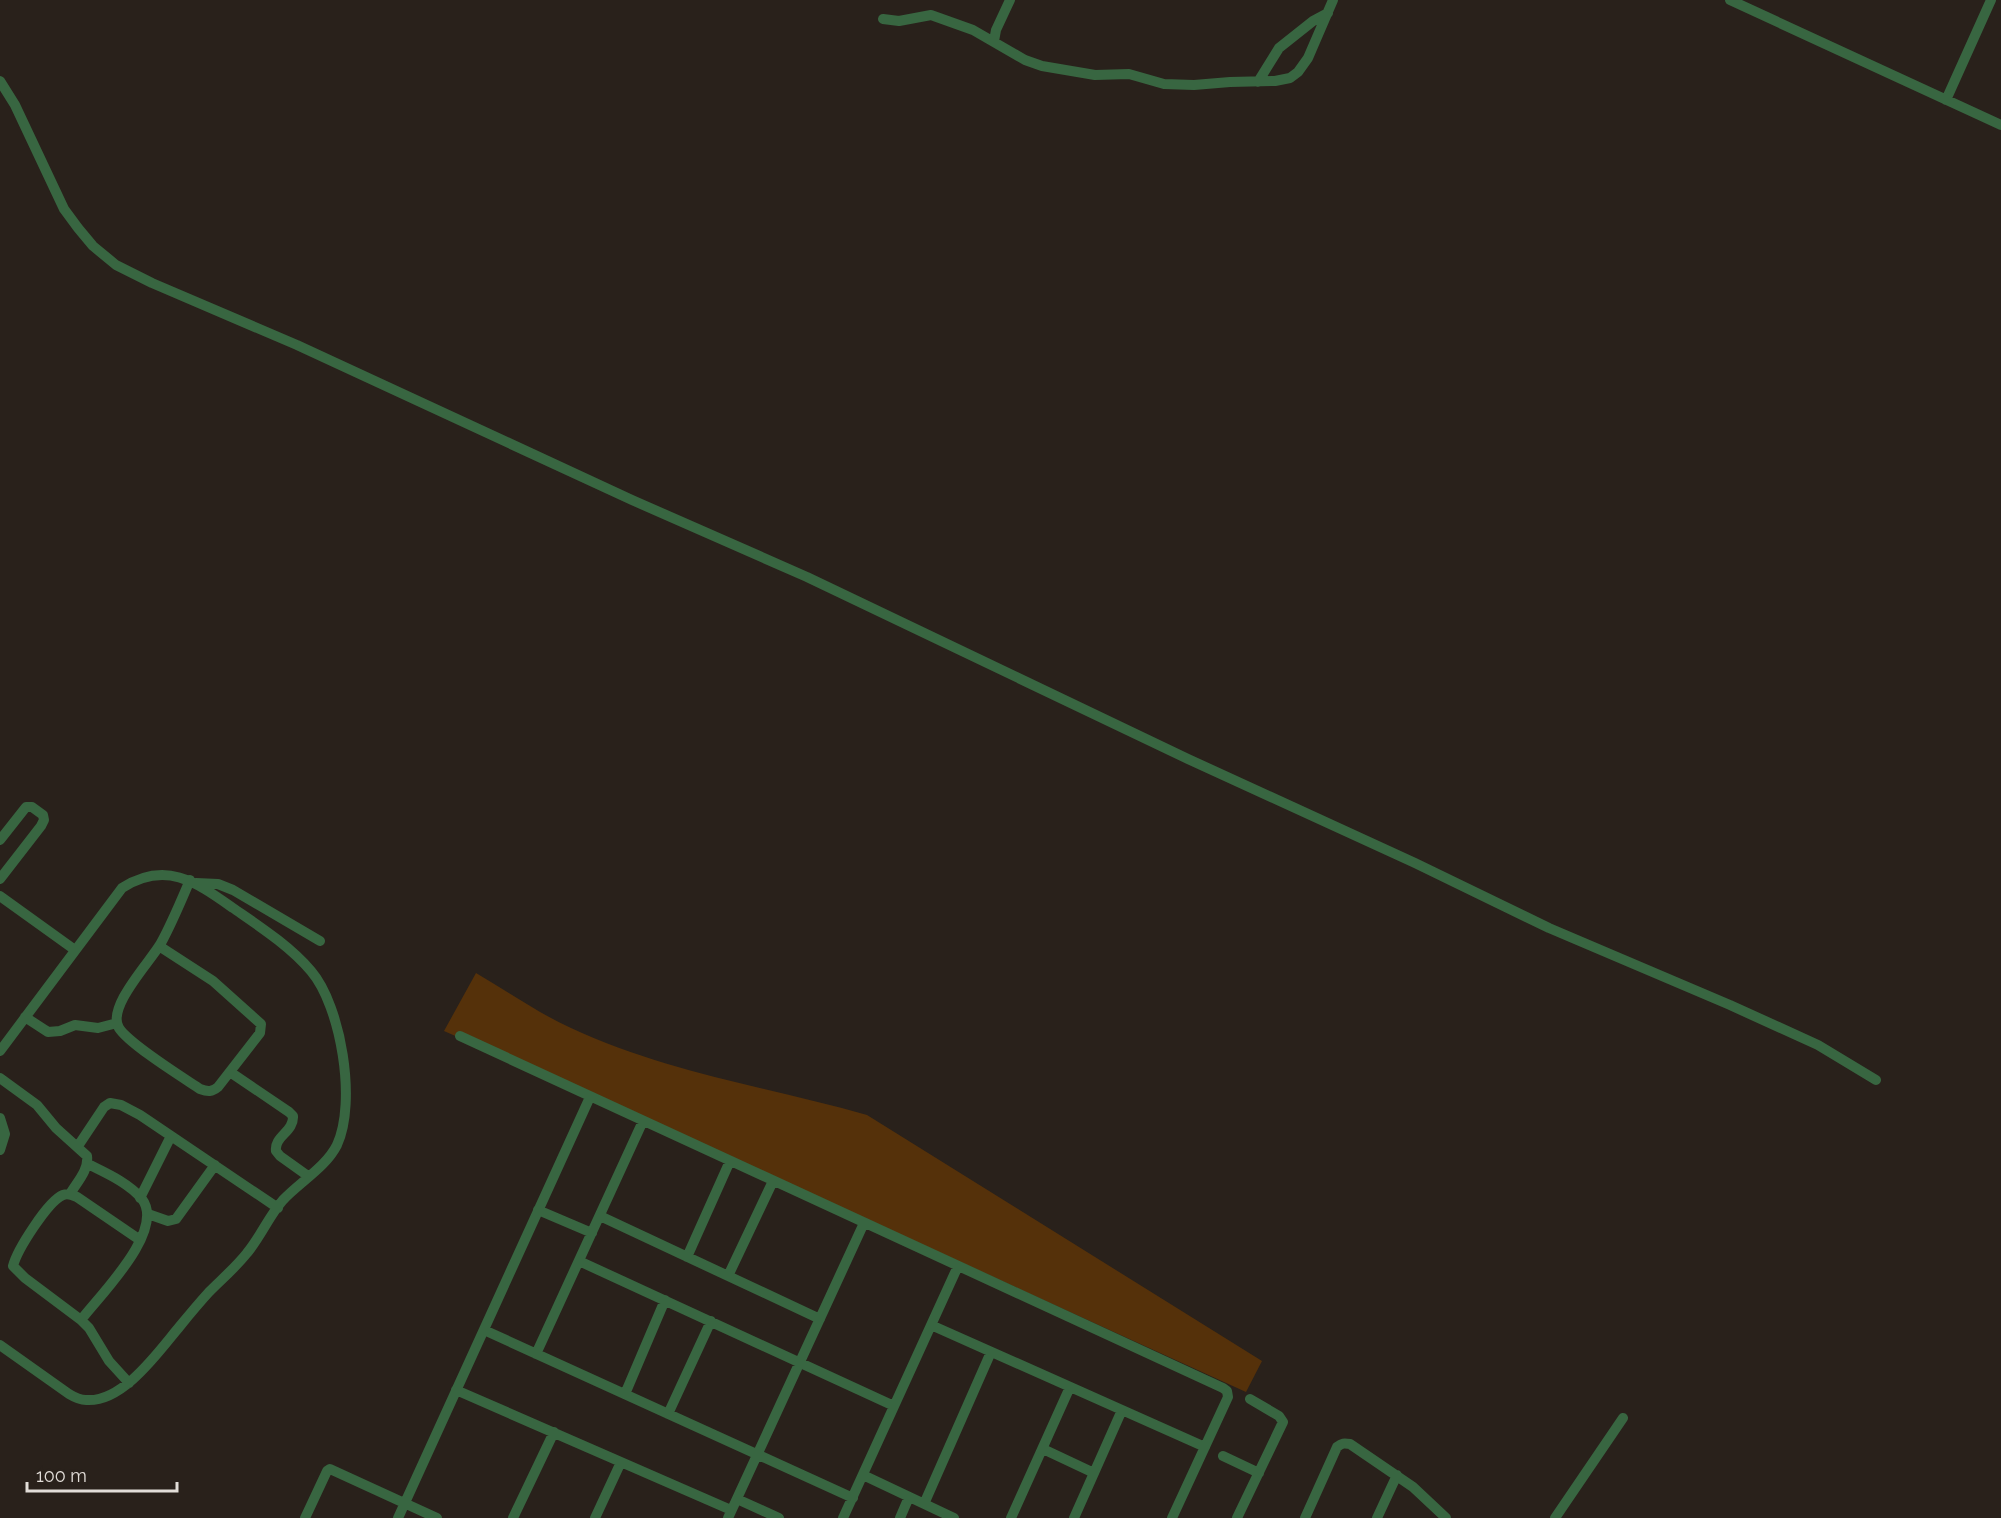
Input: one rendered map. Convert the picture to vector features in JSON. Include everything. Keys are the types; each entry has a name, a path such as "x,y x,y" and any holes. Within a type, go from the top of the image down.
{"street":[{"path":"994,41 996,30 1010,0"},
{"path":"883,19 899,21 931,15 953,22 994,41 1032,63 1087,74 1129,74 1164,84 1183,86 1281,81 1295,75 1308,58 1333,0"},
{"path":"1730,0 2001,125"},
{"path":"1946,100 1991,0"},
{"path":"1258,82 1279,48 1313,21 1328,13"},
{"path":"0,81 15,105 64,209 93,246 124,270 297,345 690,526 807,577 1188,759 1549,927 1818,1045 1876,1080"},
{"path":"0,840 26,807 32,807 43,815 44,820 41,826 0,879"},
{"path":"0,1051 114,897 128,884 159,876 218,884 233,890 320,941"},
{"path":"159,946 213,981 261,1024 260,1034 213,1091 207,1092 200,1089 151,1055 123,1033 117,1023 117,1015 126,993 159,946 193,881"},
{"path":"0,1345 78,1398 95,1400 119,1390 129,1383 248,1252 278,1208 328,1157 336,1145 343,1125 346,1104 343,1055 327,1001 312,972 256,924 193,881"},
{"path":"0,896 75,950"},
{"path":"25,1017 41,1028 55,1032 75,1026 98,1028 117,1023"},
{"path":"460,1036 1223,1388 1227,1391 1228,1397 1172,1518"},
{"path":"230,1072 289,1112 293,1122 278,1142 276,1151 308,1176"},
{"path":"0,1078 37,1105 56,1128 87,1156 88,1164 70,1194"},
{"path":"398,1518 590,1096"},
{"path":"78,1146 104,1107 110,1102 121,1105 140,1115 278,1208"},
{"path":"0,1118 5,1134 0,1150"},
{"path":"536,1354 643,1121"},
{"path":"140,1197 171,1136"},
{"path":"687,1257 730,1161"},
{"path":"81,1320 123,1269 145,1229 148,1214 140,1197 88,1164"},
{"path":"148,1214 168,1221 176,1219 216,1165"},
{"path":"728,1276 773,1181"},
{"path":"129,1383 109,1360 81,1320 25,1278 13,1266 19,1250 42,1217 63,1195 70,1194 102,1212 140,1240"},
{"path":"538,1210 592,1233"},
{"path":"600,1216 820,1319"},
{"path":"456,1390 621,1462 730,1514 864,1223"},
{"path":"579,1261 894,1406"},
{"path":"843,1518 958,1266"},
{"path":"625,1394 665,1300"},
{"path":"668,1414 711,1321"},
{"path":"931,1325 1205,1447"},
{"path":"484,1330 853,1498"},
{"path":"924,1504 991,1352"},
{"path":"1011,1518 1070,1387"},
{"path":"1237,1518 1283,1422 1279,1416 1250,1399"},
{"path":"1074,1518 1122,1410"},
{"path":"1555,1518 1623,1418"},
{"path":"513,1518 554,1432"},
{"path":"1305,1518 1337,1448 1341,1444 1350,1444 1397,1475 1442,1516"},
{"path":"1042,1449 1094,1473"},
{"path":"1223,1456 1259,1473"},
{"path":"595,1518 621,1462"},
{"path":"305,1518 330,1469 437,1518"},
{"path":"863,1475 948,1517"},
{"path":"1377,1518 1397,1475"},
{"path":"900,1518 909,1497"},
{"path":"737,1499 779,1518"}],"shaded area":[{"path":"476,973 547,1016 607,1043 717,1078 867,1115 1262,1361 1246,1392 692,1140 444,1031"}]}
